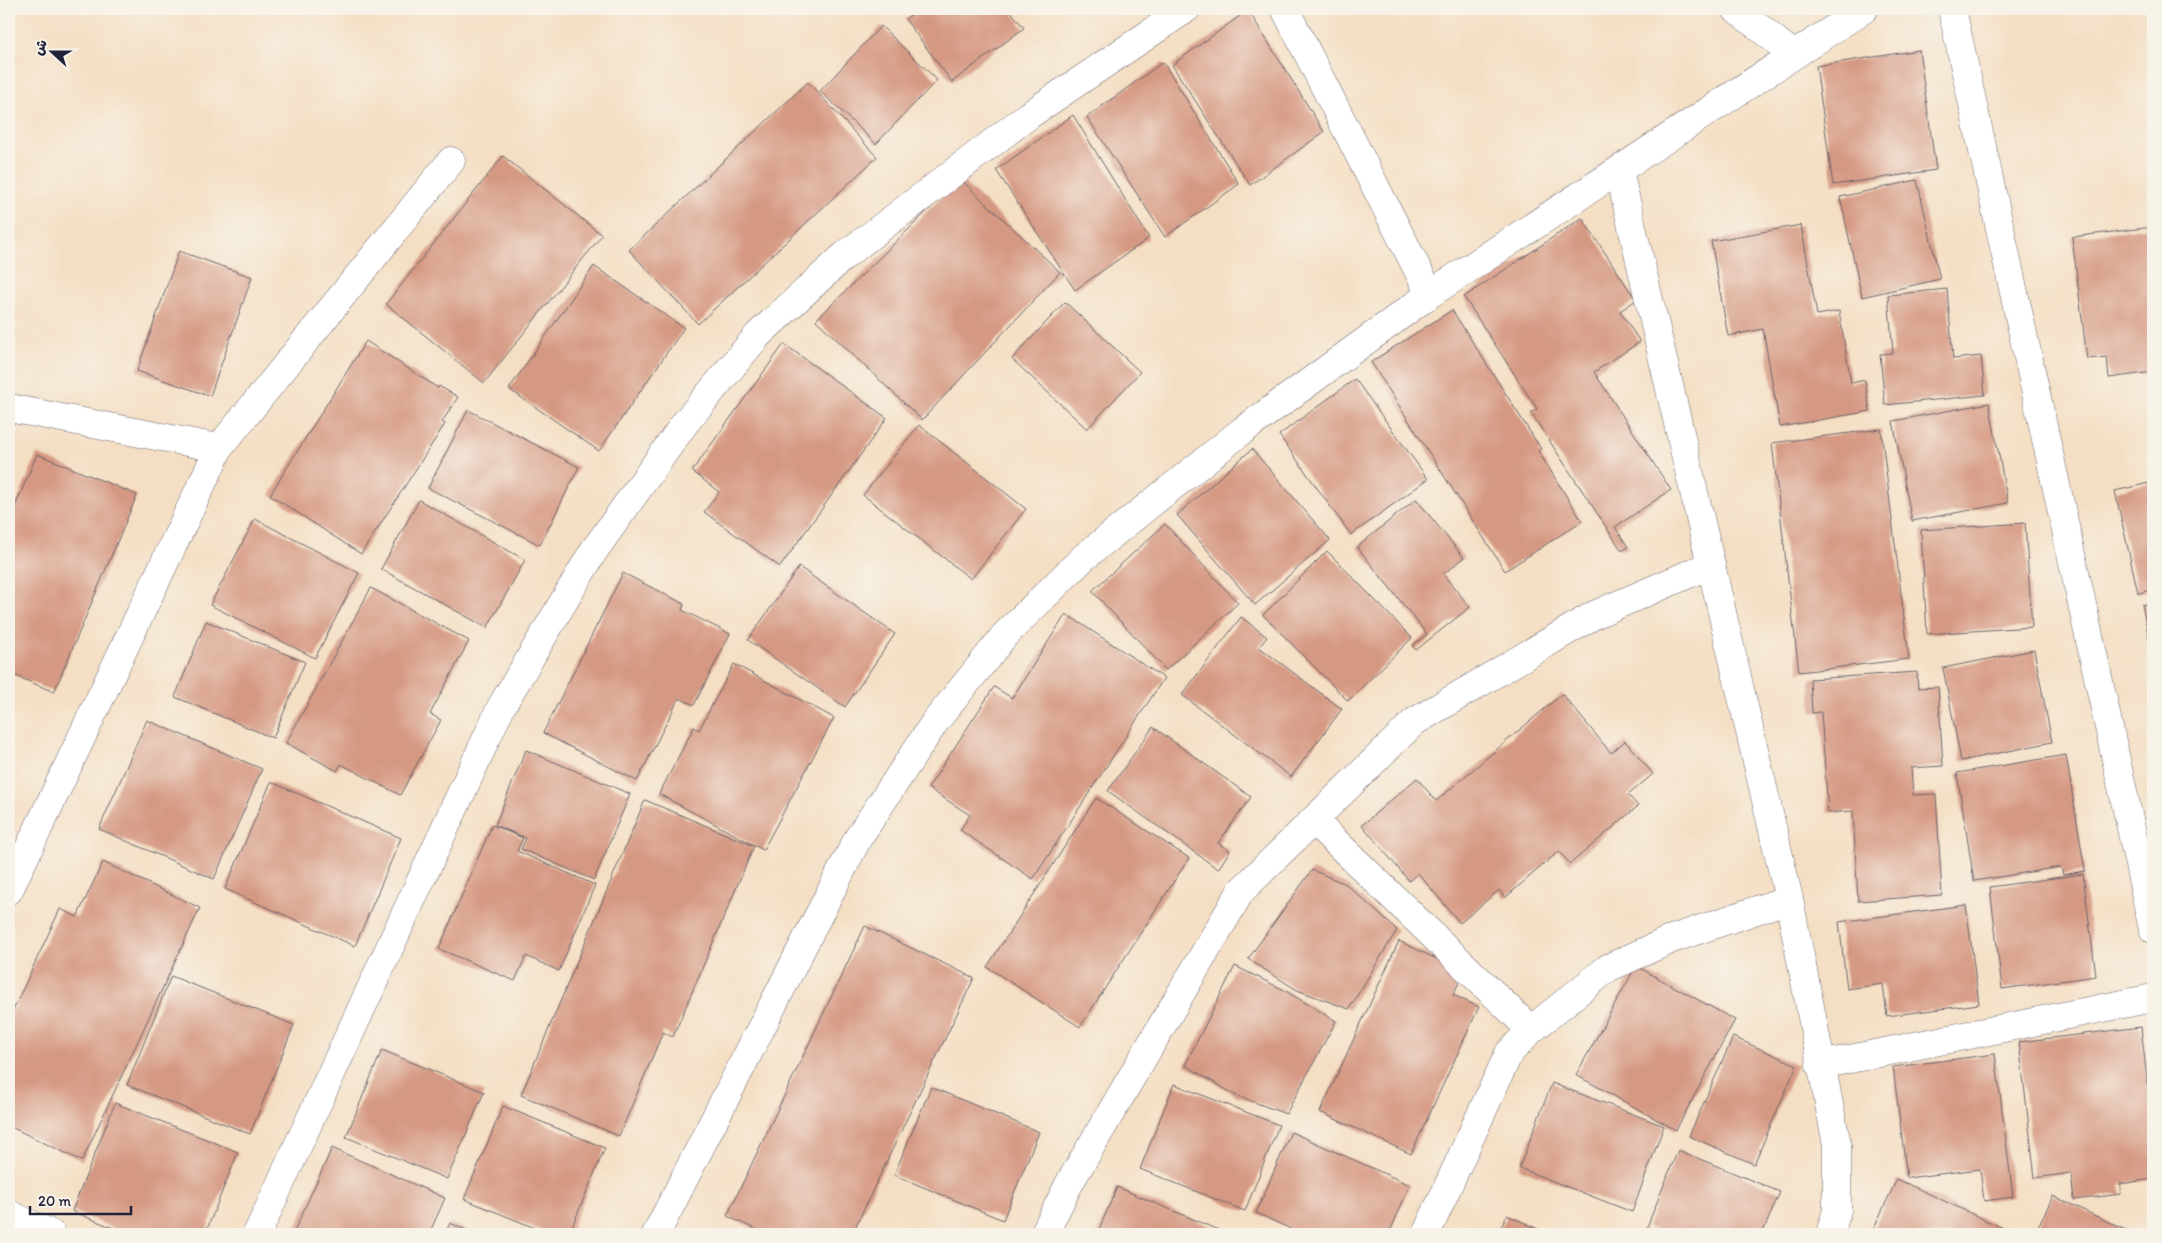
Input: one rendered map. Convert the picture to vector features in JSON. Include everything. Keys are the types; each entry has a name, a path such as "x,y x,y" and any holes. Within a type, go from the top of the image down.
{"street":[{"path":"257,1234 501,707 593,552 685,423 758,335 844,256 1029,115 1186,9"},
{"path":"1285,9 1430,294"},
{"path":"1736,9 1794,55"},
{"path":"656,1234 858,838 935,722 1005,634 1083,558 1242,431 1430,294 1864,9"},
{"path":"1952,9 2153,929"},
{"path":"9,890 219,448 451,161"},
{"path":"1619,170 1789,900 1837,1145 1837,1210 1830,1234"},
{"path":"9,408 219,448"},
{"path":"1044,1234 1070,1182 1241,891 1414,722 1594,615 1710,565"},
{"path":"1313,820 1530,1030"},
{"path":"1426,1234 1508,1053 1530,1030 1608,968 1672,940 1789,900"},
{"path":"1820,1065 2153,998"},
{"path":"9,1214 52,1234"}],"building":[{"path":"919,9 1009,9 1024,28 952,82 905,19"},
{"path":"1248,10 1324,132 1250,185 1172,65"},
{"path":"881,26 937,80 876,144 820,91"},
{"path":"1919,50 1936,170 1833,185 1816,66"},
{"path":"1163,62 1239,184 1165,237 1087,117"},
{"path":"808,82 877,157 698,324 629,250"},
{"path":"1073,115 1149,238 1075,290 996,170"},
{"path":"503,156 602,235 484,383 386,304"},
{"path":"960,179 1060,272 922,420 816,320"},
{"path":"1917,180 1940,279 1862,297 1840,197"},
{"path":"1582,218 1636,300 1620,311 1640,342 1594,372 1671,490 1615,527 1628,547 1622,551 1531,413 1537,409 1464,297"},
{"path":"1801,225 1817,315 1839,311 1851,383 1865,380 1870,411 1780,427 1763,329 1728,336 1711,241"},
{"path":"2153,227 2153,372 2109,378 2107,357 2087,359 2072,237"},
{"path":"179,251 252,277 210,396 137,371"},
{"path":"594,266 684,328 599,451 509,389"},
{"path":"1947,289 1953,359 1981,356 1985,395 1885,405 1880,354 1893,353 1888,295"},
{"path":"1065,302 1140,372 1087,429 1012,359"},
{"path":"1452,310 1541,449 1538,451 1582,521 1505,571 1371,362"},
{"path":"366,341 438,388 439,386 458,397 442,422 445,424 361,554 270,495"},
{"path":"784,344 887,418 780,567 704,512 719,492 692,471"},
{"path":"1355,379 1428,479 1351,535 1279,435"},
{"path":"1989,403 2008,503 1912,521 1893,421"},
{"path":"468,410 579,467 540,545 428,488"},
{"path":"919,425 1026,509 971,579 863,495"},
{"path":"1881,429 1909,659 1799,672 1772,443"},
{"path":"1252,449 1330,540 1255,605 1177,515"},
{"path":"37,454 137,495 54,692 9,673 9,521"},
{"path":"2153,482 2153,590 2138,593 2115,491"},
{"path":"1416,499 1464,558 1443,574 1470,607 1416,650 1412,646 1427,634 1357,547"},
{"path":"419,500 525,560 487,628 381,569"},
{"path":"255,519 359,573 315,658 210,605"},
{"path":"2025,523 2032,627 1927,634 1921,530"},
{"path":"1165,524 1238,603 1166,670 1092,591"},
{"path":"1327,551 1412,638 1348,701 1263,615"},
{"path":"799,567 895,634 845,707 748,640"},
{"path":"623,573 684,604 682,610 730,634 694,705 679,698 637,781 543,733"},
{"path":"371,588 469,641 430,714 441,720 400,795 341,764 337,771 286,743"},
{"path":"2153,602 2153,652 2152,652 2142,605"},
{"path":"1066,614 1164,678 1033,879 960,830 970,815 928,788 994,687 1012,698"},
{"path":"1241,617 1267,637 1259,647 1342,709 1291,777 1182,695"},
{"path":"206,621 305,662 273,738 175,697"},
{"path":"2034,650 2052,742 1961,761 1943,668"},
{"path":"734,664 834,718 763,850 659,794 694,727 699,730"},
{"path":"1917,672 1918,688 1938,687 1943,766 1911,768 1913,795 1936,794 1942,895 1858,901 1853,811 1828,813 1821,712 1812,713 1810,679"},
{"path":"1562,694 1611,753 1625,741 1653,774 1628,795 1638,806 1570,864 1559,851 1505,898 1499,890 1460,923 1418,873 1409,881 1362,825 1417,778 1436,801"},
{"path":"147,720 262,769 214,879 99,829"},
{"path":"1153,727 1251,797 1218,843 1230,851 1218,869 1108,791"},
{"path":"526,750 630,794 594,880 521,849 526,838 495,825"},
{"path":"2066,755 2085,871 2063,875 2061,867 1974,881 1957,773"},
{"path":"271,782 401,838 355,946 225,889"},
{"path":"1096,798 1189,858 1080,1027 987,967"},
{"path":"645,800 754,846 673,1037 663,1032 619,1136 521,1095"},
{"path":"492,825 523,838 517,851 595,885 559,971 526,956 515,981 439,949"},
{"path":"103,862 200,908 82,1161 9,1126 9,1019 60,909 77,917"},
{"path":"1312,870 1346,884 1397,930 1349,1009 1297,990 1248,959"},
{"path":"2083,874 2096,976 2002,989 1990,887"},
{"path":"1966,905 1979,1004 1887,1016 1883,984 1847,989 1839,922"},
{"path":"865,926 974,978 852,1234 766,1234 727,1216"},
{"path":"1399,941 1464,972 1453,995 1479,1007 1411,1154 1320,1112"},
{"path":"1235,966 1284,990 1336,1021 1286,1114 1235,1095 1185,1065"},
{"path":"1636,966 1735,1020 1676,1130 1576,1075"},
{"path":"171,976 294,1025 250,1134 127,1085"},
{"path":"2141,1027 2153,1131 2153,1179 2120,1184 2121,1194 2074,1200 2071,1173 2035,1178 2019,1042"},
{"path":"1733,1037 1797,1065 1754,1164 1689,1136"},
{"path":"382,1050 484,1092 447,1179 346,1137"},
{"path":"1995,1054 2013,1197 1984,1201 1980,1169 1907,1178 1893,1067"},
{"path":"1552,1083 1664,1126 1632,1212 1519,1168"},
{"path":"1174,1084 1279,1125 1245,1211 1140,1169"},
{"path":"931,1087 1039,1132 1003,1220 894,1175"},
{"path":"115,1103 238,1152 205,1234 128,1234 72,1211"},
{"path":"503,1106 605,1148 569,1234 550,1234 464,1199"},
{"path":"1291,1132 1410,1185 1389,1234 1289,1234 1291,1229 1256,1213"},
{"path":"332,1148 445,1198 429,1234 293,1234"},
{"path":"1678,1150 1780,1192 1762,1234 1666,1234 1647,1227"},
{"path":"1897,1179 2009,1231 2008,1234 1871,1234"},
{"path":"1117,1187 1228,1234 1097,1234"},
{"path":"2053,1196 2134,1234 2035,1234"},
{"path":"1507,1215 1549,1234 1498,1234"},
{"path":"450,1223 475,1234 445,1234"}]}
